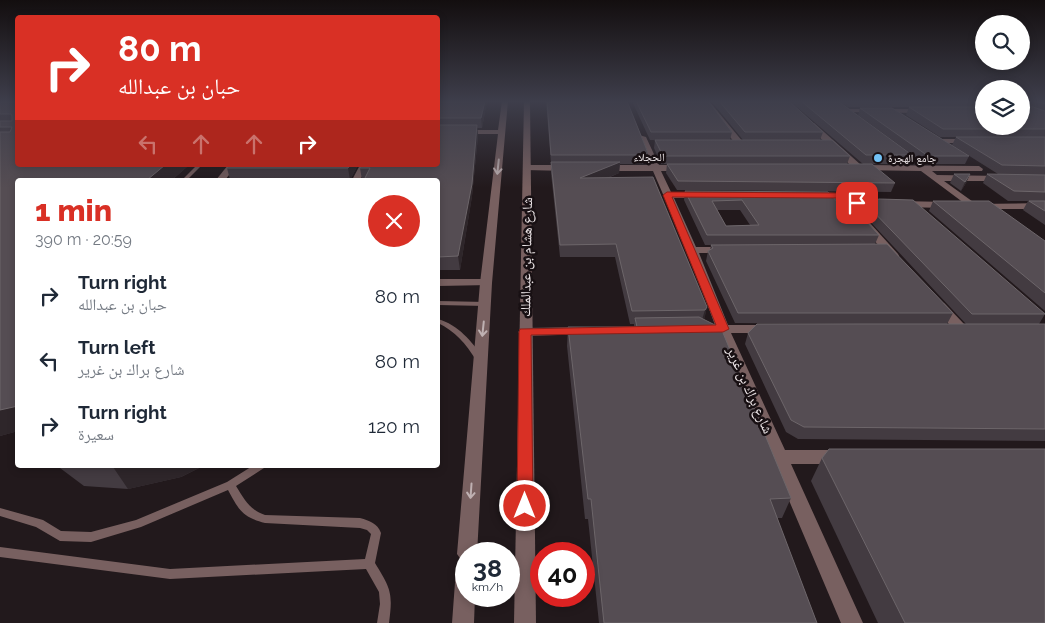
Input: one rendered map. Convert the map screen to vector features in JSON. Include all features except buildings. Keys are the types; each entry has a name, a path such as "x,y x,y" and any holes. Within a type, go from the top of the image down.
{"street":[{"name":"شارع هشام بن عبدالملك","path":"525,623 527,130"},
{"name":"شارع براك بن غرير","path":"640,130 649,144 654,168 692,250 723,329 852,623"},
{"path":"729,130 740,144"},
{"path":"816,130 859,168"},
{"path":"440,132 501,132 486,283 468,542"},
{"path":"951,150 933,138 976,141"},
{"path":"731,144 749,144"},
{"path":"823,144 832,144"},
{"path":"907,157 972,206"},
{"path":"965,159 994,178"},
{"path":"222,178 231,167"},
{"path":"528,168 577,168"},
{"name":"الحجلاء","path":"596,168 693,168"},
{"path":"849,168 979,169"},
{"path":"935,178 1011,179"},
{"path":"667,195 714,195"},
{"path":"800,195 838,196 901,264"},
{"path":"845,202 1045,206"},
{"path":"912,204 927,217"},
{"path":"988,206 1003,217"},
{"path":"868,249 888,249"},
{"path":"692,250 731,250"},
{"path":"440,283 486,283"},
{"path":"934,299 965,328 941,328"},
{"path":"703,329 782,329"},
{"path":"525,332 594,331"},
{"path":"780,457 858,457"},
{"path":"463,623 464,607"}],"lane":[{"path":"186,178 198,167"},
{"path":"440,303 486,304"},
{"path":"440,322 456,330 465,338 480,360"},
{"path":"0,512 39,523 60,536 91,537 137,524 230,485 256,468"},
{"path":"230,485 245,511 255,517 360,523 370,526 376,533 369,564 384,586 387,595 383,623"},
{"path":"0,552 170,574 369,564"}],"place":[{"name":"جامع الهجرة","path":"878,158"}],"route":[{"path":"525,506 525,332 723,329 692,250 667,195 838,196 845,202 857,203"}]}
